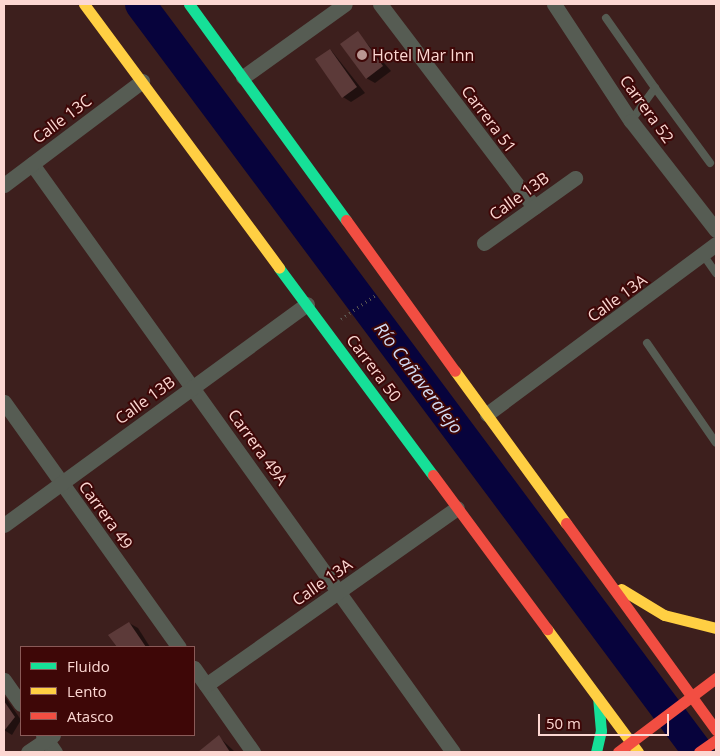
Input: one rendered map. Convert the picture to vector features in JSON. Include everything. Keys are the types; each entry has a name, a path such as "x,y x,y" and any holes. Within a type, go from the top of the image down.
{"main road":[{"name":"Carrera 50","path":"84,4 638,752"},
{"path":"189,4 716,730"},
{"path":"604,574 648,607 682,621 716,628"},
{"path":"618,752 716,678"},
{"path":"596,752 601,731 598,698"},
{"path":"699,752 713,742"}],"street":[{"path":"243,77 345,4"},
{"name":"Carrera 51","path":"380,4 534,207"},
{"name":"Carrera 52","path":"554,4 631,121 716,230"},
{"name":"Calle 13C","path":"4,184 142,81"},
{"name":"Carrera 49A","path":"32,164 340,590 453,752"},
{"name":"Calle 13B","path":"484,243 574,178"},
{"name":"Calle 13A","path":"487,414 704,256 716,244"},
{"name":"Calle 13B","path":"4,525 307,304"},
{"name":"Carrera 49","path":"4,402 176,646"},
{"name":"Calle 13A","path":"206,685 458,508"},
{"path":"195,669 253,752"},
{"path":"4,680 20,703"},
{"path":"28,752 47,736 55,752"}],"lane":[{"path":"606,18 710,163"},
{"path":"631,121 655,88"},
{"path":"704,256 716,273"},
{"path":"647,343 716,443"}],"path":[{"path":"356,308 377,294"}],"building":[{"name":"Hotel Mar Inn","path":"358,31 383,66 366,79 340,44"},
{"path":"330,49 357,87 342,98 315,59"},
{"path":"129,622 145,646 116,646 108,635"},
{"path":"4,701 15,717 4,731"},
{"path":"219,735 230,752 198,752"}],"waterway":[{"name":"Río Cañaveralejo","path":"140,4 698,752"}],"traffic: fast":[{"path":"189,4 346,220"},
{"path":"279,268 433,475"},
{"path":"596,752 601,731 598,698"}],"traffic: slow":[{"path":"84,4 279,268"},
{"path":"455,371 566,523"},
{"path":"621,589 664,615 716,628"},
{"path":"547,629 638,752"}],"traffic: jam":[{"path":"346,220 455,371"},
{"path":"433,475 547,629"},
{"path":"566,523 716,730"},
{"path":"618,752 716,678"},
{"path":"699,752 716,740"}],"place":[{"name":"Hotel Mar Inn","path":"362,55"}]}
